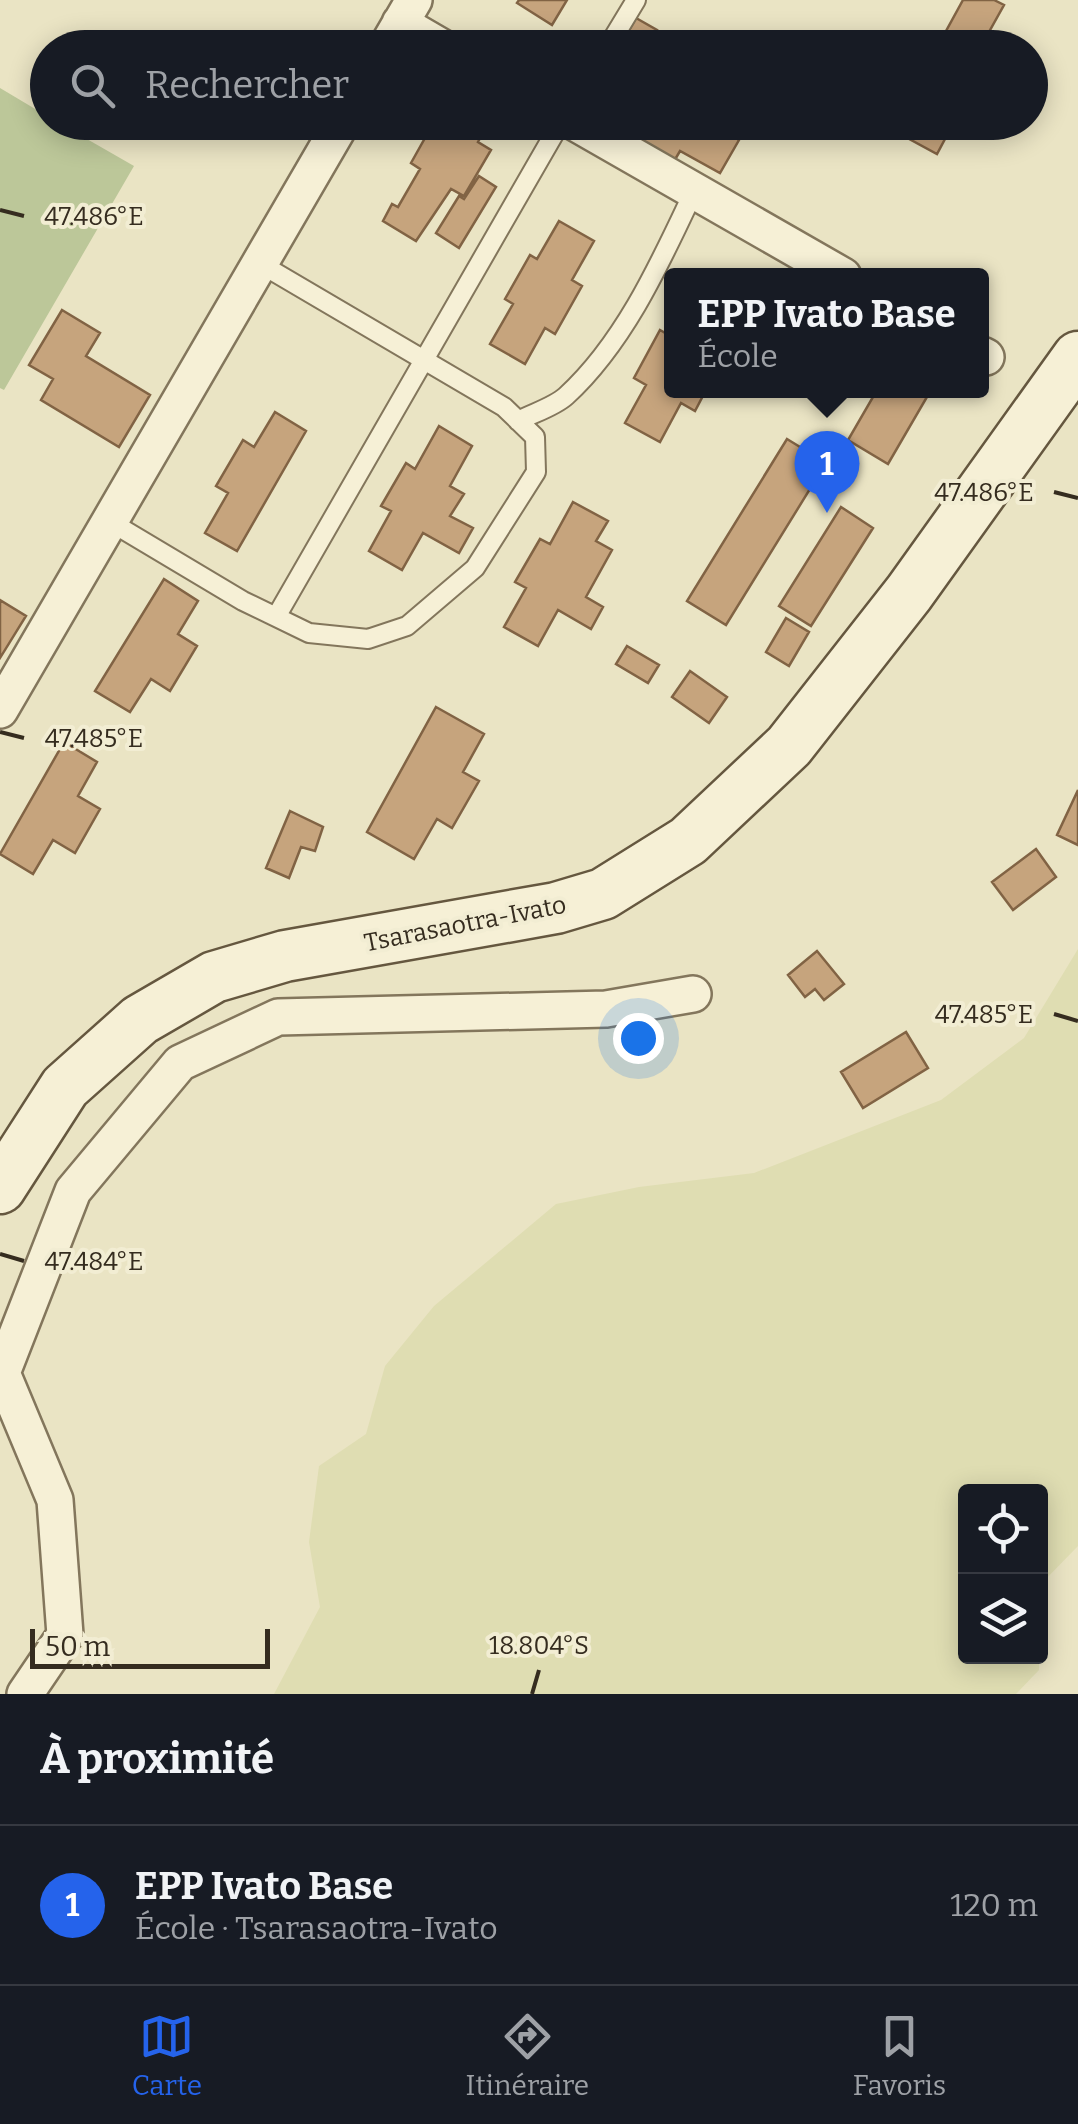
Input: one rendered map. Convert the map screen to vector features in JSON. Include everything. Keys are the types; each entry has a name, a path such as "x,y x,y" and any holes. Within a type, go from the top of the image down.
{"main road":[{"name":"Tsarasaotra-Ivato","path":"0,1188 65,1087 140,1020 214,978 285,956 556,908 603,894 688,841 789,746 909,593 1078,357"}],"street":[{"path":"0,710 331,140"},
{"path":"605,140 829,268"},
{"path":"25,1694 66,1636 54,1500 2,1373 73,1191 180,1063 278,1016 606,1009 692,994"}],"lane":[{"path":"618,30 636,0"},
{"path":"276,617 551,140"},
{"path":"518,421 564,399 605,354 666,252 694,191"},
{"path":"109,521 309,633 368,639 407,626 475,568 536,472 535,437 504,407 259,263"}],"shaded area":[{"path":"1078,949 1078,1546 1048,1577 1048,1484 958,1484 958,1664 1039,1664 1039,1670 1016,1694 274,1694 320,1607 309,1542 319,1466 366,1434 385,1366 434,1306 556,1204 639,1187 754,1173 941,1100 1024,1038"}],"green space":[{"path":"0,88 30,106 30,140 89,140 134,166 4,390 0,388"}],"building":[{"path":"567,0 552,25 517,3"},
{"path":"963,0 994,0 1004,5 990,30 947,30"},
{"path":"636,18 657,30 629,30"},
{"path":"424,140 479,140 491,150 464,196 451,189 416,241 383,221 392,204 398,207 420,169 411,163"},
{"path":"632,140 739,140 720,173 680,151 673,163"},
{"path":"911,140 944,140 937,154"},
{"path":"479,176 496,187 459,248 436,233 459,196 464,199"},
{"path":"559,221 594,241 572,280 582,286 555,334 545,328 525,364 490,344 513,304 505,299 530,255 537,259"},
{"path":"62,310 100,333 86,356 150,395 119,447 41,400 53,379 29,365"},
{"path":"660,330 664,332 664,398 702,398 695,411 681,403 660,442 625,423 646,385 634,378"},
{"path":"872,398 926,398 888,464 848,440"},
{"path":"275,412 306,431 237,551 205,533 228,493 216,486 243,440 254,447"},
{"path":"439,426 472,446 450,486 464,494 450,516 473,528 459,553 423,533 402,570 369,551 391,511 381,506 406,463 415,469"},
{"path":"787,439 826,463 726,625 687,601"},
{"path":"573,502 608,521 596,541 612,550 586,597 603,607 591,629 558,610 538,646 504,627 526,588 515,582 540,539 550,544"},
{"path":"841,507 873,528 811,626 779,606"},
{"path":"164,579 198,601 178,634 197,646 170,691 151,679 130,712 95,691"},
{"path":"0,600 26,616 0,658"},
{"path":"786,618 809,632 789,666 766,652"},
{"path":"627,646 659,665 648,683 616,664"},
{"path":"690,671 727,697 709,723 672,697"},
{"path":"436,707 484,734 463,772 479,781 452,828 437,819 414,859 367,832"},
{"path":"64,742 97,762 78,796 100,809 75,853 53,840 33,874 0,854"},
{"path":"1078,790 1078,845 1057,835"},
{"path":"290,811 323,827 315,851 301,847 289,878 266,868"},
{"path":"1036,849 1056,877 1013,910 992,882"},
{"path":"817,951 844,984 824,1000 815,989 805,997 788,975"},
{"path":"906,1032 928,1068 863,1108 841,1072"}],"place":[{"name":"EPP Ivato Base","path":"827,513"}]}
